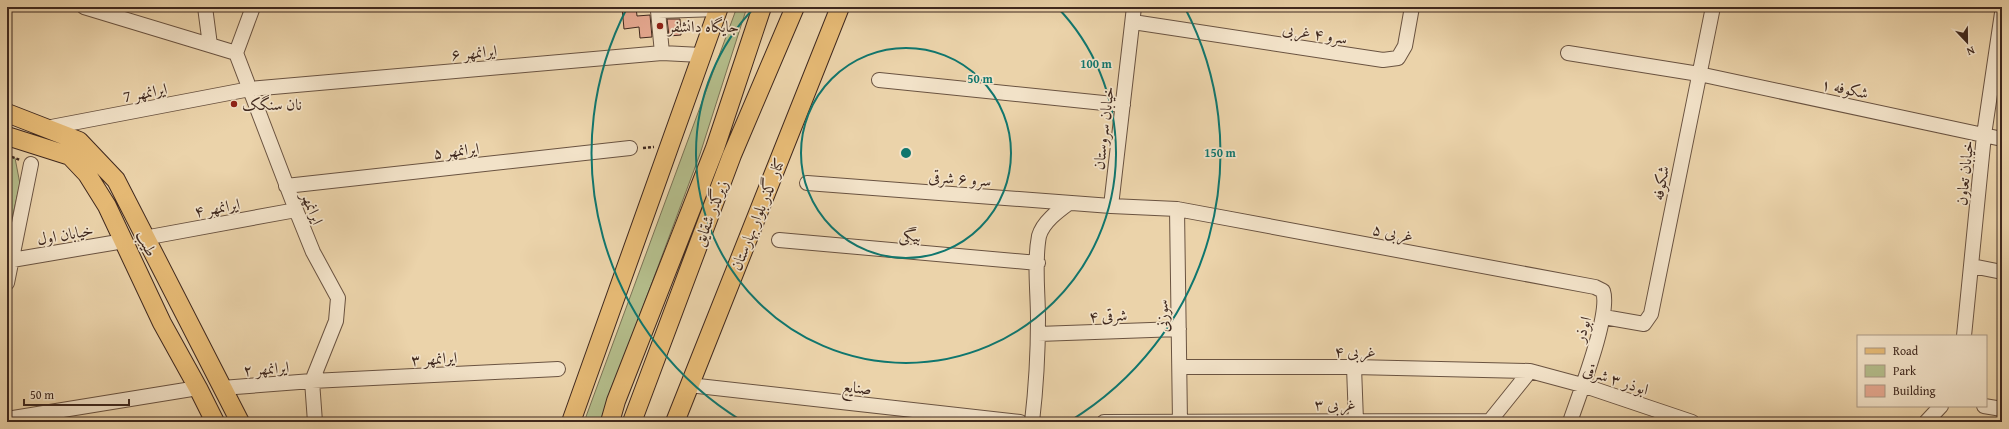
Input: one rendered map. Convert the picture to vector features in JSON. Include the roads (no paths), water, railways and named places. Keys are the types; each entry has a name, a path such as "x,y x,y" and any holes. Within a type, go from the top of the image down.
{"main road":[{"name":"زیرگذر شقایق","path":"610,422 619,394 715,148 762,7"},
{"name":"زیرگذر شقایق","path":"632,422 732,155 795,7"},
{"name":"کنار گذر بلوار بهارستان","path":"675,422 840,7"},
{"path":"571,422 668,146 719,8"},
{"name":"طیب","path":"7,113 79,141 116,180 144,238 240,422"},
{"name":"طیب","path":"7,136 70,156 87,174 107,206 162,323 215,422"}],"street":[{"path":"84,7 236,54 253,7"},
{"path":"204,7 210,45"},
{"name":"خیابان سروستان","path":"1111,206 1134,7"},
{"name":"سرو ۴ غربی","path":"1133,22 1383,60 1398,58 1405,46 1412,7"},
{"name":"شکوفه","path":"1604,317 1644,324 1651,314 1713,7"},
{"path":"662,53 658,11 719,8"},
{"name":"خیابان تعاون","path":"1964,335 1984,135 2002,13"},
{"name":"ایرانمهر ۶","path":"250,89 662,53 701,55"},
{"name":"شکوفه ۱","path":"1568,53 1699,74 2002,139"},
{"name":"ایرانمهر","path":"236,54 286,186 313,252 338,298 336,321 312,381 315,422"},
{"path":"879,80 1123,105"},
{"name":"ایرانمهر 7","path":"46,128 250,89"},
{"name":"ایرانمهر ۵","path":"286,186 630,148"},
{"path":"7,282 31,164"},
{"name":"سرو ۶ شرقی","path":"807,183 1111,206"},
{"path":"1032,422 1036,386 1038,263 1040,235 1051,218 1069,203"},
{"name":"غربی ۵","path":"1111,206 1177,209 1595,287 1603,291"},
{"name":"سوزنی","path":"1177,209 1180,421"},
{"name":"ایرانمهر ۴","path":"144,238 296,210"},
{"name":"بیگی","path":"779,240 1038,263"},
{"name":"خیابان اول","path":"12,260 124,241"},
{"path":"1972,266 2002,272"},
{"name":"ابوذر","path":"1570,422 1604,317 1605,297 1603,291"},
{"name":"شرقی ۴","path":"1038,334 1179,329"},
{"name":"غربی ۴","path":"1180,367 1354,367 1530,371"},
{"path":"1354,367 1356,421"},
{"name":"ایرانمهر ۳","path":"312,381 558,369"},
{"path":"1490,422 1530,371"},
{"name":"ابوذر ۳ شرقی","path":"1530,371 1582,385 1692,422"},
{"name":"ایرانمهر ۲","path":"222,388 312,381"},
{"name":"صنایع","path":"689,385 1020,422"},
{"path":"7,419 198,388"},
{"path":"1987,406 2002,409"},
{"path":"1926,422 1940,407"},
{"name":"غربی ۳","path":"1104,422 1490,422"}],"place":[{"name":"جایگاه دانشفر","path":"660,26"},
{"name":"نان سنگک","path":"234,104"}]}
